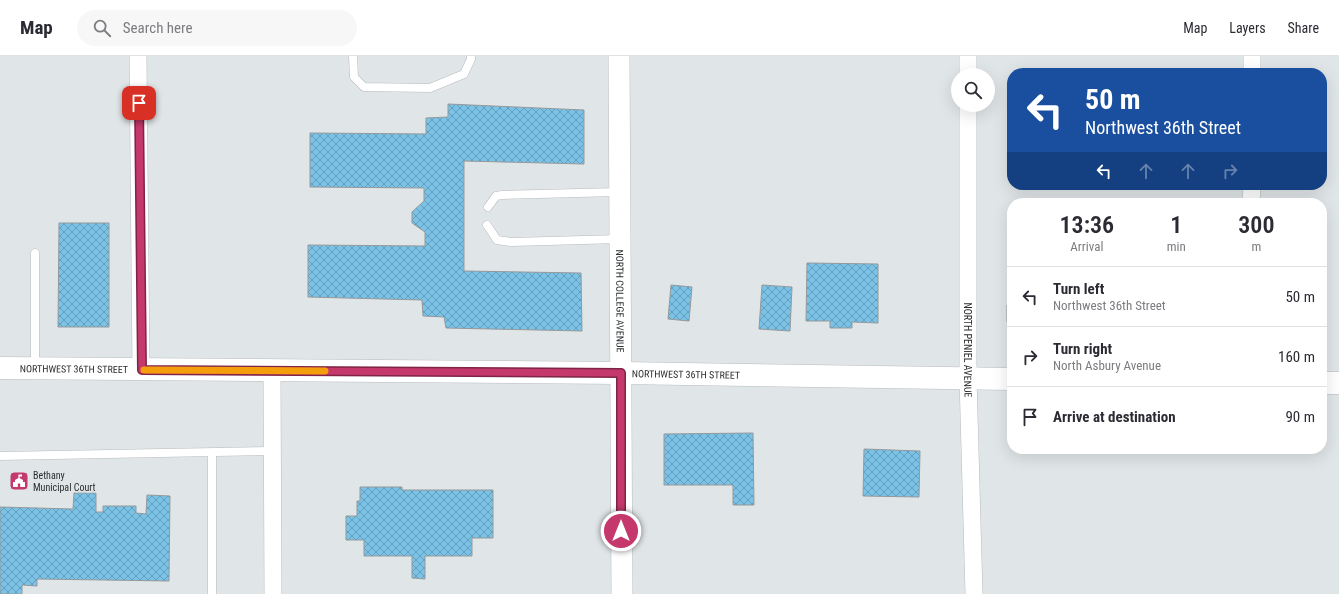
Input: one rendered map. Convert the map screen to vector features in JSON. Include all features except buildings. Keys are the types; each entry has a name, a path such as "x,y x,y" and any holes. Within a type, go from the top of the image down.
{"main road":[{"name":"NORTHWEST 36TH STREET","path":"0,368 621,373 1007,379"},
{"path":"1327,383 1339,383"}],"street":[{"path":"138,56 142,370"},
{"name":"NORTH COLLEGE AVENUE","path":"619,56 622,594"},
{"path":"968,56 968,68"},
{"path":"1252,56 1252,68"},
{"name":"NORTH PENIEL AVENUE","path":"968,112 968,378 974,594"},
{"path":"272,371 274,594"}],"lane":[{"path":"353,56 354,77 364,87 430,88 464,74 471,56"},
{"path":"488,207 496,196 502,195 620,192"},
{"path":"488,225 496,240 511,242 620,239"},
{"path":"35,253 35,369"},
{"path":"0,456 272,451"},
{"path":"212,453 212,594"}],"slow traffic":[{"path":"144,370 325,371"}],"place":[{"name":"Bethany Municipal Court","path":"19,481"}],"route":[{"path":"139,103 142,370 621,373 621,531"}]}
